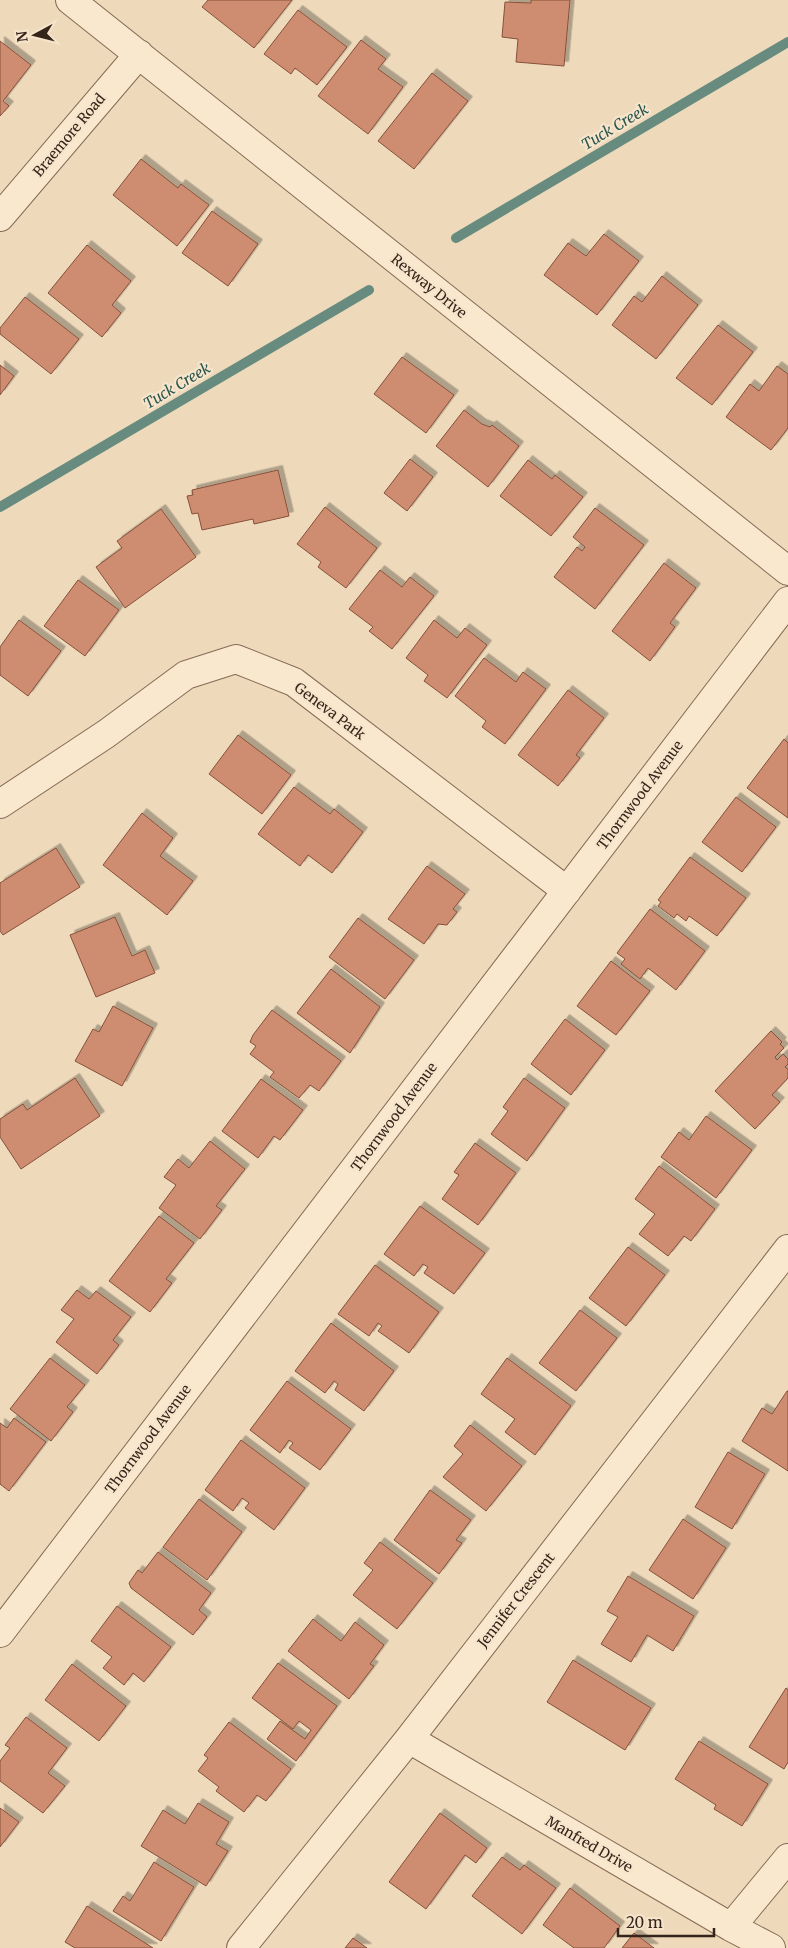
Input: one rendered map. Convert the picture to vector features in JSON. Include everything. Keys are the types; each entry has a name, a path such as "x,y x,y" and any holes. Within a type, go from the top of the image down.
{"street":[{"name":"Rexway Drive","path":"70,0 788,571"},
{"name":"Braemore Road","path":"0,217 139,54"},
{"name":"Thornwood Avenue","path":"0,1633 788,601"},
{"name":"Geneva Park","path":"0,804 106,734 186,675 236,659 294,682 567,891"},
{"name":"Jennifer Crescent","path":"241,1948 409,1738 788,1249"},
{"name":"Manfred Drive","path":"409,1738 731,1927 771,1948"},
{"path":"731,1927 788,1858"}],"building":[{"path":"208,0 292,0 254,48 202,7"},
{"path":"531,0 570,0 564,66 516,62 518,39 502,37 505,2 531,3"},
{"path":"298,10 347,47 317,85 295,68 291,74 264,54"},
{"path":"361,40 386,59 378,69 403,87 368,134 318,96"},
{"path":"0,41 31,65 3,101 9,106 0,116"},
{"path":"432,73 468,101 414,169 378,141"},
{"path":"141,159 178,188 181,184 209,205 177,246 113,195"},
{"path":"212,211 258,244 228,286 182,253"},
{"path":"604,234 639,261 597,315 544,275 568,243 586,256"},
{"path":"87,245 131,281 112,305 121,313 102,337 48,293"},
{"path":"662,276 698,305 656,359 612,325 634,296 642,302"},
{"path":"25,297 79,339 51,374 0,334 0,328"},
{"path":"718,325 753,352 712,405 676,378"},
{"path":"402,357 454,395 426,433 374,394"},
{"path":"0,365 14,376 0,395"},
{"path":"777,366 788,374 788,428 771,450 726,417 750,384 759,391"},
{"path":"464,410 482,424 490,427 492,425 519,446 488,487 436,446"},
{"path":"410,459 433,477 407,511 384,493"},
{"path":"528,460 552,479 555,475 583,497 551,536 500,496"},
{"path":"278,470 289,516 254,524 253,519 202,530 198,513 192,514 187,496 193,495 192,490"},
{"path":"325,507 377,548 346,588 318,567 321,562 297,544"},
{"path":"595,508 644,545 595,609 554,577 577,547 582,551 585,547 573,537"},
{"path":"161,509 196,557 125,608 96,567 122,548 117,541"},
{"path":"664,563 696,588 670,623 675,627 650,661 612,631"},
{"path":"380,570 402,587 410,577 434,596 392,649 369,631 373,627 349,609"},
{"path":"78,580 119,610 85,656 44,626"},
{"path":"19,620 61,651 28,696 0,675 0,647"},
{"path":"434,620 457,638 465,628 487,645 447,698 424,681 428,675 406,658"},
{"path":"484,658 516,682 523,672 546,689 505,744 482,727 486,721 455,696"},
{"path":"568,690 604,718 576,755 580,758 558,786 518,755"},
{"path":"238,735 291,775 262,814 209,774"},
{"path":"784,739 788,743 788,818 747,788"},
{"path":"294,787 330,814 334,809 363,832 332,873 308,855 300,866 258,834"},
{"path":"736,797 776,827 742,872 702,842"},
{"path":"142,813 173,838 160,856 193,881 167,915 103,865"},
{"path":"56,848 80,887 3,935 0,931 0,883"},
{"path":"690,857 746,898 717,936 689,916 686,921 677,914 674,918 658,906 661,902 658,900"},
{"path":"427,866 465,894 453,909 457,912 447,925 438,924 424,944 388,919"},
{"path":"650,909 705,951 676,990 648,968 640,979 621,964 625,959 617,953"},
{"path":"115,917 132,956 145,950 155,973 96,997 70,935"},
{"path":"358,918 414,960 385,999 329,957"},
{"path":"611,961 650,991 616,1035 577,1006"},
{"path":"331,969 380,1007 350,1053 297,1013"},
{"path":"113,1006 153,1028 122,1086 75,1061 93,1029 99,1032"},
{"path":"272,1010 341,1061 319,1091 310,1085 299,1098 270,1077 274,1072 250,1054 256,1046 250,1042 253,1035"},
{"path":"565,1019 605,1050 571,1095 531,1064"},
{"path":"771,1031 782,1042 780,1044 784,1048 775,1057 777,1060 783,1054 788,1059 788,1064 785,1067 788,1069 788,1078 772,1095 780,1102 755,1129 715,1091"},
{"path":"75,1078 100,1116 21,1169 0,1137 0,1119 23,1104 27,1110"},
{"path":"524,1078 565,1108 527,1161 491,1134 508,1111 503,1107"},
{"path":"261,1079 303,1110 280,1140 274,1136 258,1158 222,1131"},
{"path":"706,1116 752,1150 716,1198 661,1157 679,1132 689,1140"},
{"path":"210,1141 245,1169 216,1206 222,1210 200,1239 159,1208 176,1185 164,1177 178,1159 189,1168"},
{"path":"475,1143 516,1173 478,1225 442,1199 459,1175 454,1172"},
{"path":"659,1166 715,1209 691,1241 684,1236 668,1256 639,1234 655,1214 635,1199"},
{"path":"420,1206 485,1253 454,1294 424,1273 428,1267 423,1264 414,1276 384,1254"},
{"path":"159,1216 194,1243 166,1279 172,1283 150,1312 109,1281"},
{"path":"628,1247 665,1275 626,1326 589,1298"},
{"path":"375,1265 439,1312 409,1353 378,1331 382,1326 378,1323 369,1336 338,1314"},
{"path":"77,1290 89,1299 96,1291 131,1317 113,1340 119,1345 97,1374 56,1342 74,1319 61,1310"},
{"path":"580,1310 617,1338 576,1391 539,1363"},
{"path":"331,1323 394,1371 364,1411 335,1390 338,1384 334,1381 325,1393 295,1371"},
{"path":"50,1358 85,1385 67,1407 73,1412 51,1441 10,1409"},
{"path":"507,1358 571,1406 535,1455 505,1432 515,1419 481,1394"},
{"path":"287,1381 351,1429 320,1470 289,1448 293,1443 289,1440 280,1453 250,1430"},
{"path":"787,1391 788,1471 742,1441 762,1408 772,1414"},
{"path":"14,1418 46,1442 9,1491 0,1484 0,1423 7,1428"},
{"path":"470,1425 522,1466 486,1511 443,1477 463,1454 454,1446"},
{"path":"241,1440 305,1488 274,1530 245,1508 249,1503 242,1498 233,1511 205,1490"},
{"path":"728,1452 765,1474 732,1529 695,1507"},
{"path":"430,1490 471,1520 456,1540 462,1543 439,1574 394,1540"},
{"path":"199,1499 242,1532 207,1580 163,1547"},
{"path":"683,1519 726,1548 693,1599 649,1570"},
{"path":"380,1542 433,1583 397,1629 353,1595 373,1570 364,1563"},
{"path":"158,1552 211,1593 199,1610 207,1617 193,1635 131,1588 129,1583 138,1570 142,1573"},
{"path":"628,1576 694,1616 673,1651 647,1635 631,1662 601,1644 618,1617 607,1611"},
{"path":"117,1606 171,1647 144,1682 133,1673 124,1685 103,1668 112,1657 91,1641"},
{"path":"313,1619 341,1641 355,1622 384,1645 370,1664 374,1666 349,1699 288,1651"},
{"path":"573,1660 651,1708 625,1750 547,1702"},
{"path":"278,1663 337,1706 296,1761 267,1739 280,1721 305,1739 311,1730 299,1721 293,1729 252,1698"},
{"path":"72,1664 126,1706 99,1741 45,1700"},
{"path":"786,1688 788,1690 788,1762 784,1769 749,1747"},
{"path":"26,1717 67,1748 48,1773 65,1786 43,1813 0,1781 0,1761 10,1748 5,1745"},
{"path":"229,1722 291,1769 266,1801 257,1795 244,1812 216,1791 219,1787 198,1771 208,1758 204,1755"},
{"path":"699,1741 768,1784 742,1826 714,1809 716,1805 675,1779"},
{"path":"198,1803 229,1822 216,1844 228,1851 206,1886 141,1846 163,1810 185,1824"},
{"path":"0,1808 19,1822 0,1847"},
{"path":"440,1813 487,1848 476,1863 465,1855 426,1909 389,1882"},
{"path":"502,1857 520,1870 524,1865 556,1888 522,1934 472,1896"},
{"path":"154,1862 194,1887 161,1941 113,1911 123,1896 130,1901"},
{"path":"570,1888 620,1926 604,1948 574,1948 543,1925"},
{"path":"87,1906 153,1948 75,1948 65,1942"},
{"path":"634,1933 654,1948 622,1948"},
{"path":"353,1938 367,1948 345,1948"}],"waterway":[{"name":"Tuck Creek","path":"456,238 788,42"},
{"name":"Tuck Creek","path":"0,507 369,290"}]}
